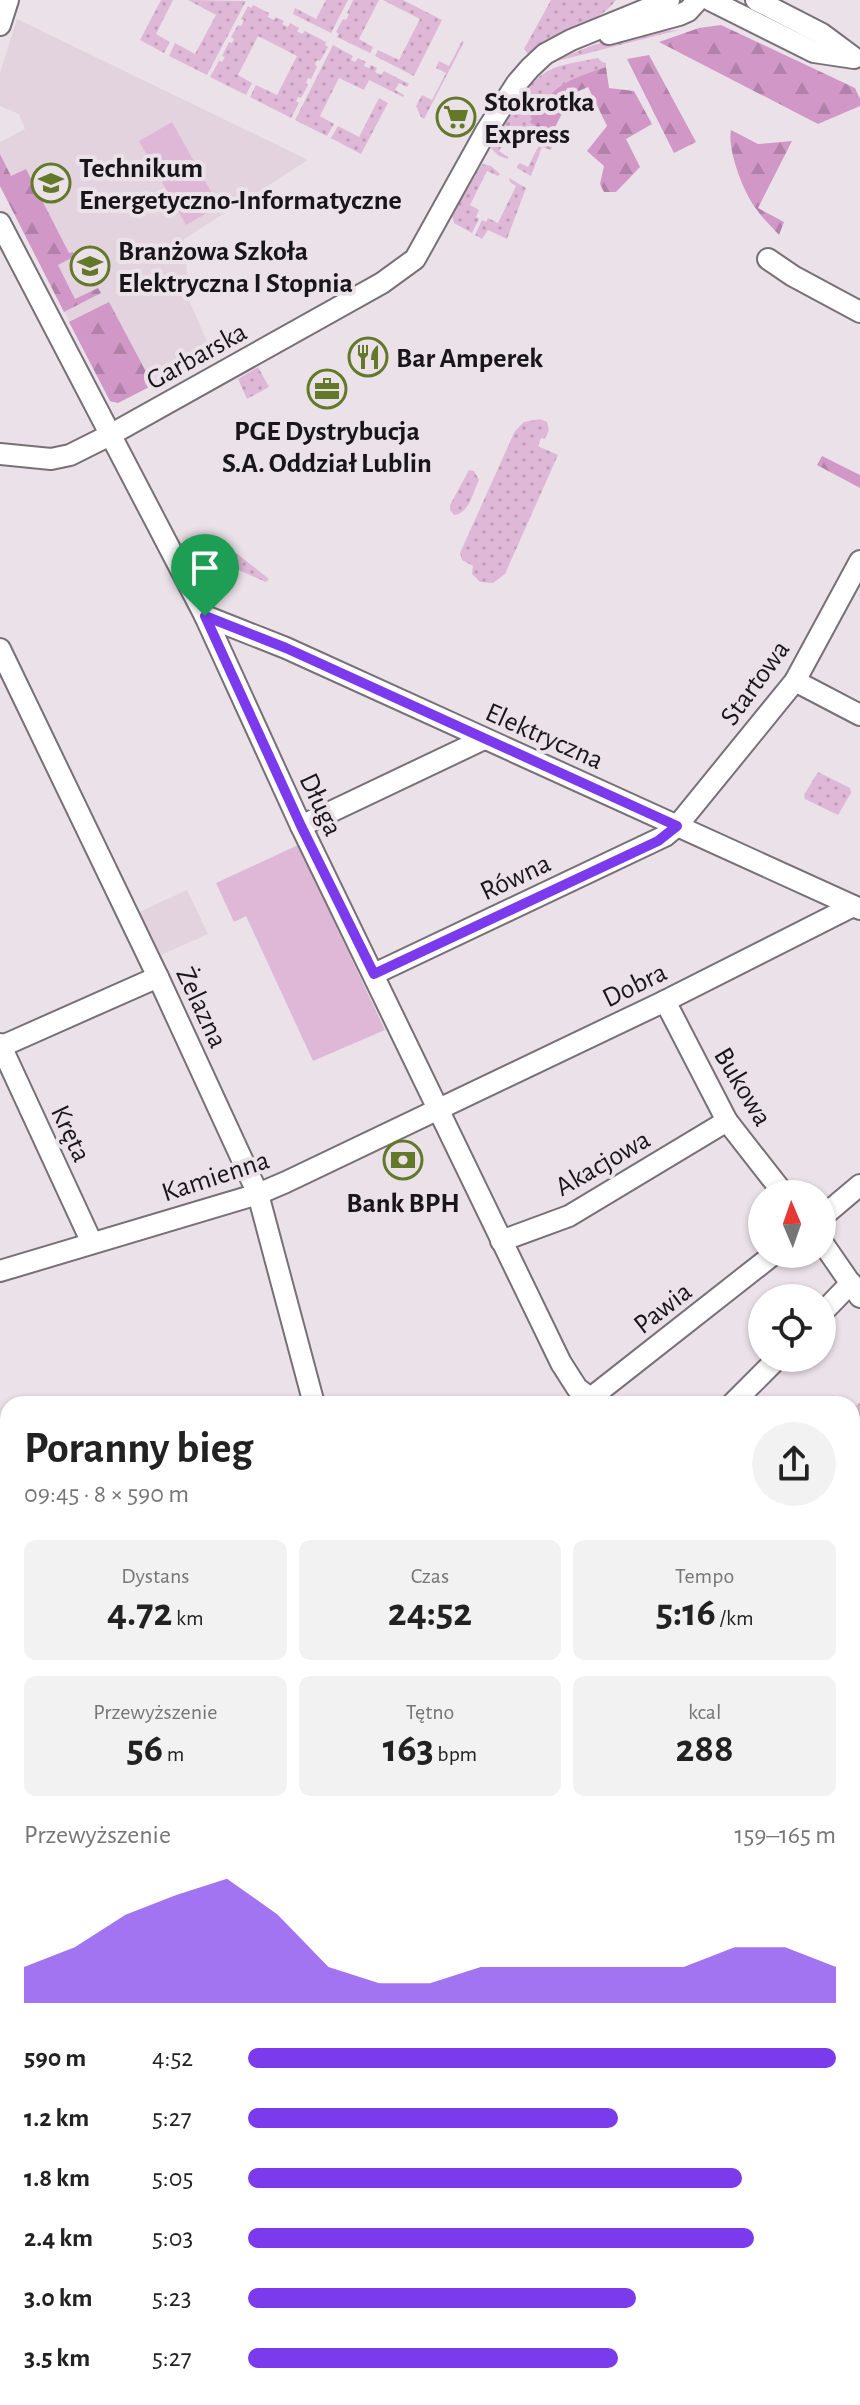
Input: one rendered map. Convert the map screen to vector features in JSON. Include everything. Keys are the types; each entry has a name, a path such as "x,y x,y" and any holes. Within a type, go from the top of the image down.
{"street":[{"path":"0,25 8,0"},
{"name":"Garbarska","path":"625,16 638,0"},
{"name":"Garbarska","path":"0,454 51,459 70,455 382,283 415,259 485,133 517,83 545,54 625,16 669,0"},
{"name":"Garbarska","path":"577,38 615,34 679,15 688,11 698,0"},
{"path":"710,0 814,52 857,59"},
{"path":"756,0 822,34 857,59"},
{"name":"Długa","path":"0,223 205,616 301,826 501,1241 561,1363 585,1396"},
{"path":"768,259 860,312"},
{"name":"Startowa","path":"677,826 795,681 860,561"},
{"name":"Elektryczna","path":"205,616 286,648 856,907"},
{"name":"Żelazna","path":"0,649 158,977 258,1194 312,1396"},
{"path":"795,681 860,715"},
{"path":"301,826 484,739"},
{"name":"Równa","path":"374,974 658,841 677,826"},
{"name":"Dobra","path":"437,1109 856,907"},
{"path":"0,1046 158,977"},
{"name":"Bukowa","path":"665,1001 727,1121 773,1180"},
{"name":"Kręta","path":"0,1046 92,1243"},
{"name":"Kamienna","path":"0,1271 258,1194 437,1109"},
{"name":"Akacjowa","path":"501,1241 569,1216 727,1121"},
{"path":"836,1205 860,1185"},
{"path":"836,1262 856,1290 836,1304"},
{"name":"Pawia","path":"598,1396 757,1268"},
{"path":"740,1396 764,1372"}],"shaded area":[{"path":"161,0 173,0 156,34 170,42 164,53 140,40"},
{"path":"188,0 246,1 207,75 169,56 175,43 195,54 216,15"},
{"path":"326,0 348,0 331,33 293,14 295,8 316,19"},
{"path":"353,0 379,0 359,39 373,47 370,53 337,37 339,34 336,32 343,19 346,20"},
{"path":"383,0 403,0 442,20 414,76 375,56 378,50 399,60 420,19"},
{"path":"551,0 616,0 599,16 528,54 524,49"},
{"path":"253,5 269,13 268,17 284,21 282,24 288,27 290,23 302,34 305,31 326,42 328,47 320,61 317,60 317,67 311,79 308,78 301,98 298,97 296,101 299,103 291,118 250,97 256,85 277,95 297,56 258,36 238,75 252,83 246,95 210,77 225,57 222,56 229,42 232,43 234,39 231,37 238,25 241,26 248,6 251,8"},
{"path":"17,19 308,160 184,239 189,300 209,346 185,364 187,368 118,403 110,401 0,186 0,142 25,129 19,114 0,106 0,73"},
{"path":"679,30 557,61 616,39"},
{"path":"462,41 424,119 416,106 422,95 432,100 446,73 436,68 439,61 449,66"},
{"path":"333,45 353,56 351,60 355,62 358,58 366,62 364,66 377,68 375,72 381,75 384,71 409,84 407,87 399,83 395,90 403,97 369,80 364,90 339,78 320,116 334,124 327,136 295,120"},
{"path":"598,58 606,63 606,67 562,86 547,99 531,122 555,141 551,150 542,147 531,176 517,166 520,163 528,167 540,143 512,129 499,151 508,159 491,148 516,103 533,82 554,68"},
{"path":"379,98 388,103 361,154 331,138 338,126 359,137"},
{"path":"172,122 219,206 186,225 139,141"},
{"path":"482,164 491,166 500,174 487,171 470,205 479,210 476,217 479,219 472,233 454,223 452,215"},
{"path":"509,178 526,188 507,239 488,230 482,239 475,235 482,220 486,222 488,218 498,223 516,186"},
{"path":"258,367 269,387 247,399 238,379"},
{"path":"540,419 547,422 549,430 538,446 558,455 505,574 493,583 480,582 472,574 473,566 462,560 460,553 515,431 524,422"},
{"path":"469,470 474,471 479,480 467,507 454,515 450,505"},
{"path":"225,544 269,579 266,582 234,568 223,547"},
{"path":"818,772 850,788 851,793 838,815 805,799 804,795"},
{"path":"298,845 385,1030 313,1061 246,916 234,922 216,883"},
{"path":"187,890 208,934 161,955 139,912"}],"green space":[{"path":"721,25 855,88 860,106 818,124 659,42 699,28"},
{"path":"649,55 696,142 674,153 627,59"},
{"path":"606,67 609,88 634,91 652,124 626,139 640,167 616,192 604,192 600,184 604,166 587,151 607,126 588,87 572,94 550,137 530,122 547,99 562,86"},
{"path":"731,130 758,144 792,141 758,208 784,222 779,235 752,203 742,183 734,160"},
{"path":"0,154 11,176 26,169 69,253 73,252 75,256 58,265 75,299 98,288 101,293 64,312 0,186"},
{"path":"109,302 153,385 118,403 110,401 69,322"},
{"path":"822,456 860,475 860,488 817,465"}],"place":[{"name":"Stokrotka Express","path":"456,117"},
{"name":"Technikum Energetyczno-Informatyczne","path":"51,183"},
{"name":"Branżowa Szkoła Elektryczna I Stopnia","path":"90,266"},
{"name":"Bar Amperek","path":"368,357"},
{"name":"PGE Dystrybucja S.A. Oddział Lublin","path":"327,389"},
{"name":"Bank BPH","path":"403,1160"}],"route":[{"path":"205,616 286,648 677,826 658,841 374,974 301,826 205,616"}]}
